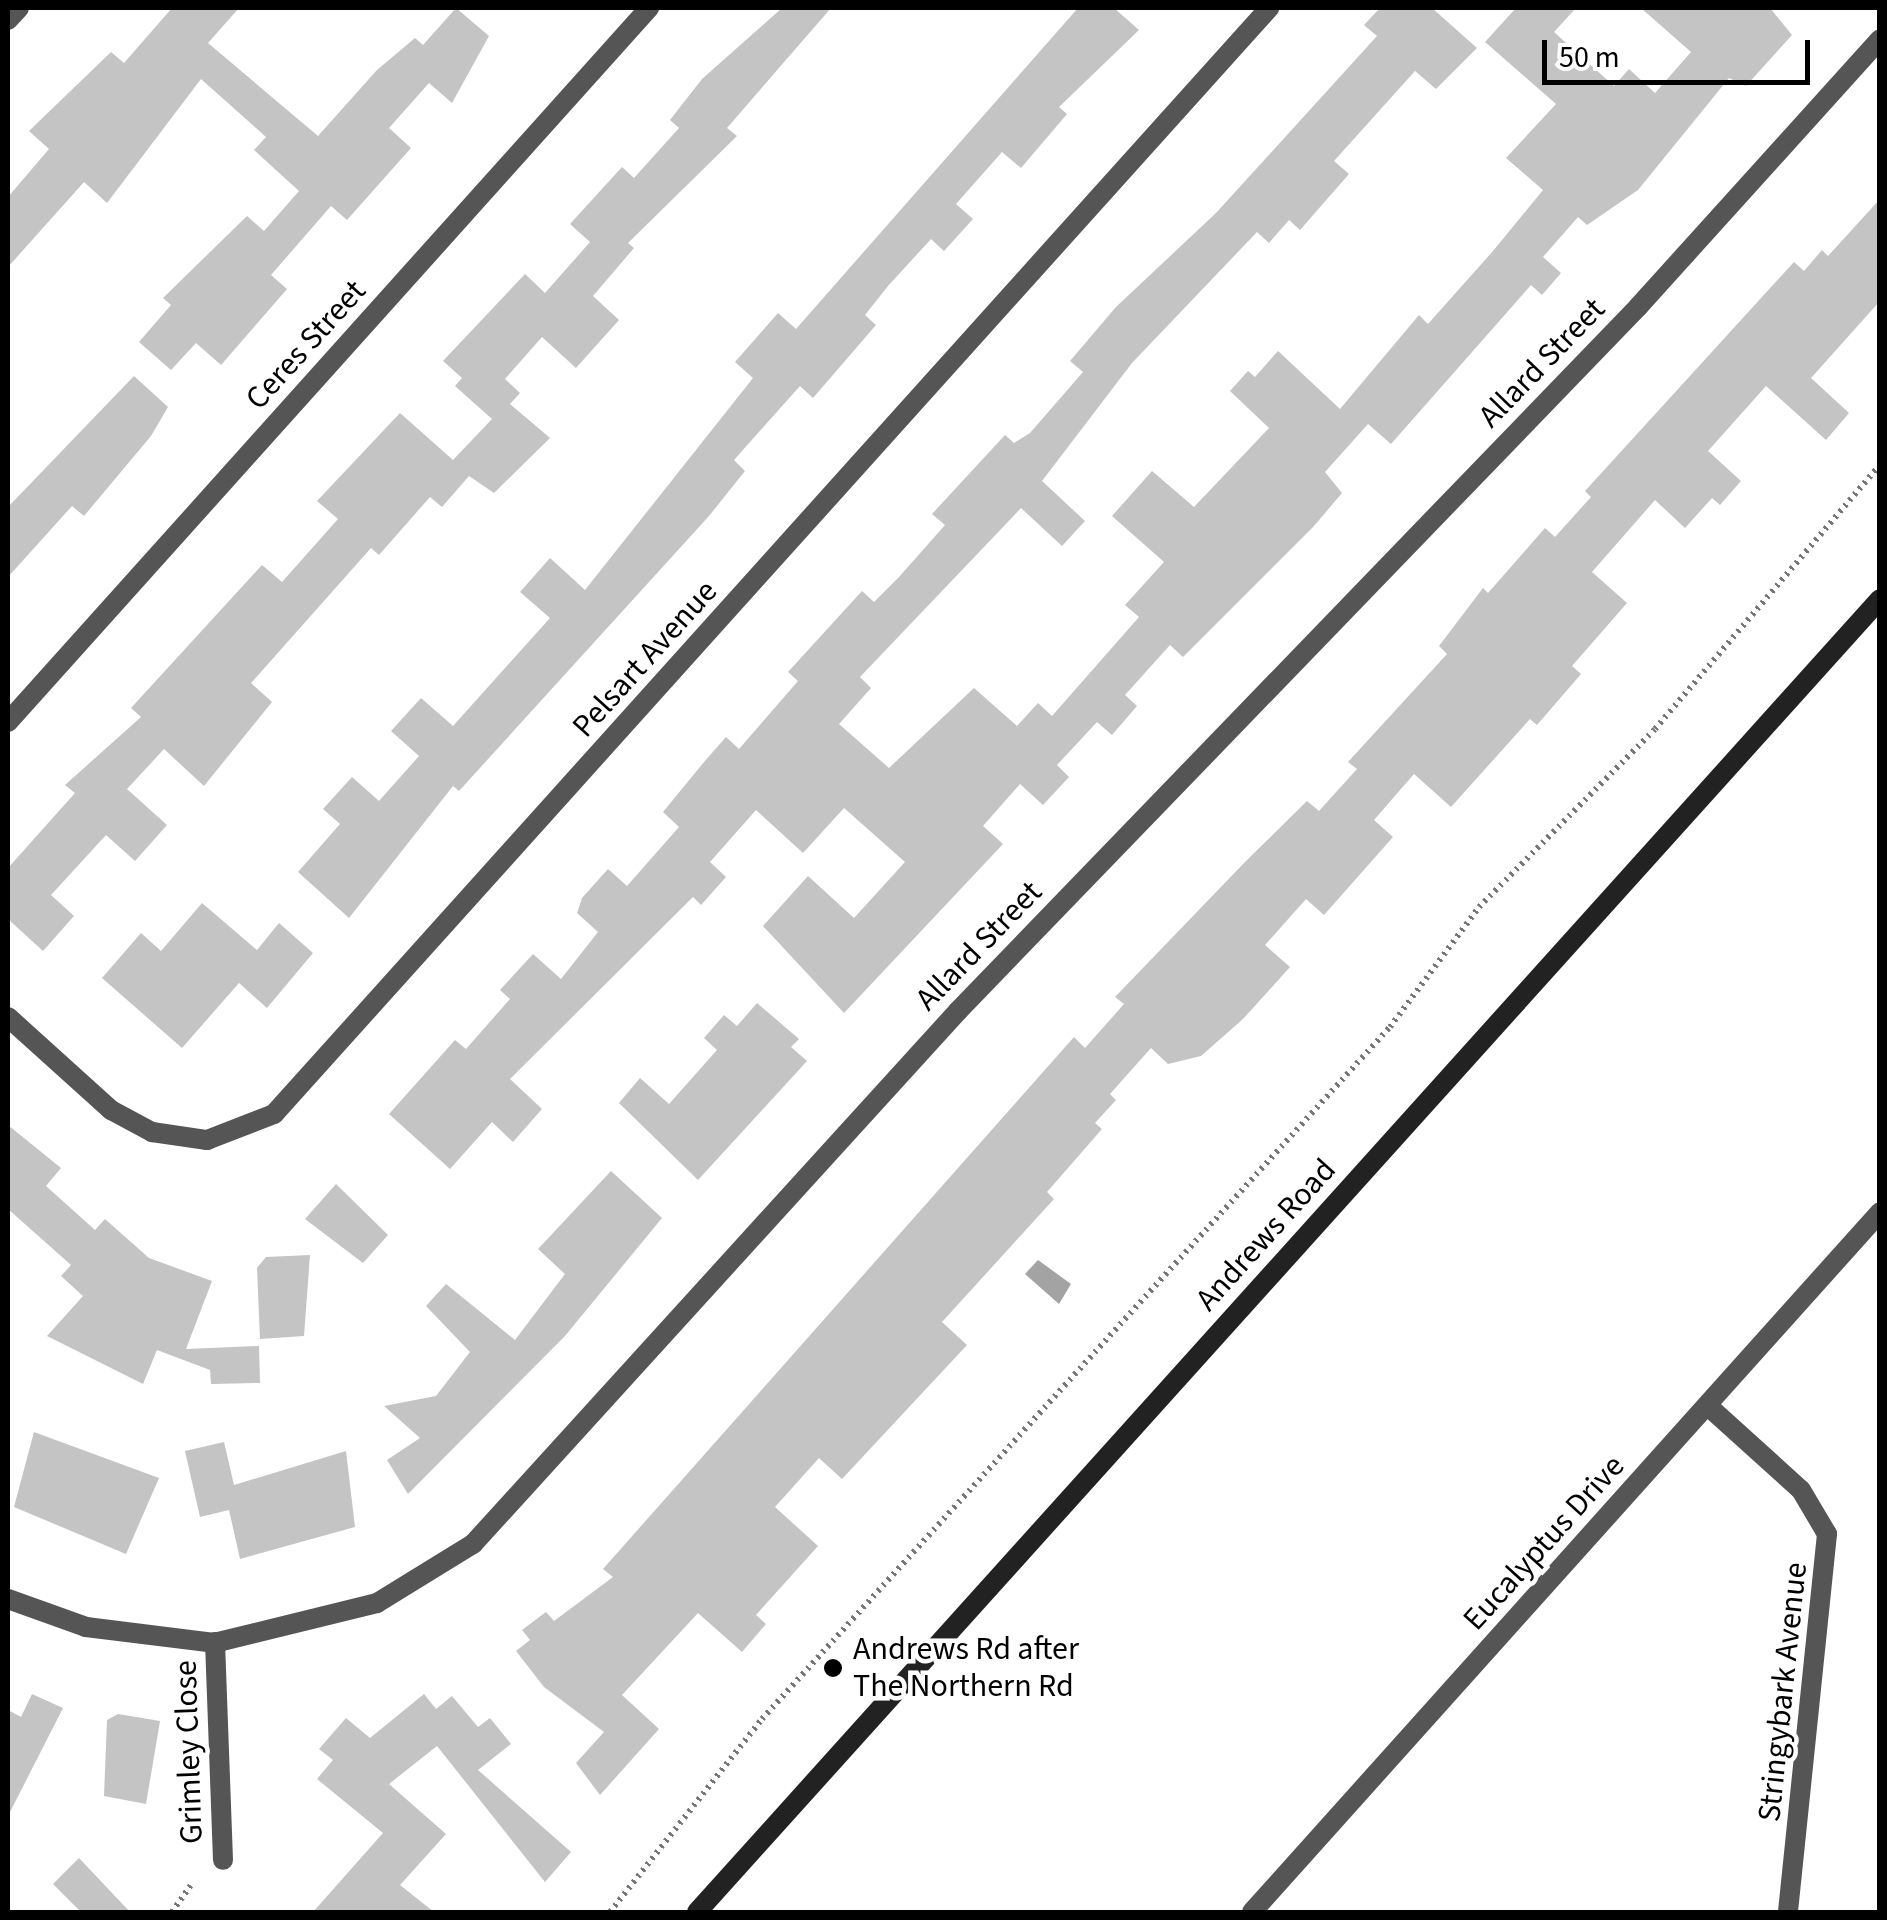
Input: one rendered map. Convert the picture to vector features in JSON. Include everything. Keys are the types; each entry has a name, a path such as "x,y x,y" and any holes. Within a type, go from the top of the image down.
{"main road":[{"name":"Andrews Road","path":"697,1912 1880,599"}],"street":[{"path":"8,20 19,8"},
{"name":"Ceres Street","path":"8,722 649,8"},
{"name":"Pelsart Avenue","path":"8,1017 111,1110 152,1132 207,1140 274,1114 1269,8"},
{"name":"Allard Street","path":"8,1598 102,1631 214,1642 377,1603 494,1525 958,1011 1638,307 1880,39"},
{"name":"Eucalyptus Drive","path":"1252,1912 1880,1212"},
{"name":"Stringybark Avenue","path":"1708,1406 1801,1490 1827,1534 1788,1912"},
{"name":"Grimley Close","path":"214,1642 223,1860"}],"path":[{"path":"610,1912 762,1720 1390,1027 1479,907 1655,730 1880,464"},
{"path":"172,1912 190,1885"}],"shaded area":[{"path":"1038,1260 1071,1284 1059,1304 1025,1274"}],"building":[{"path":"172,8 239,8 208,43 318,136 377,70 415,38 423,45 456,8 489,36 452,103 429,83 389,128 411,148 347,220 331,206 271,275 287,289 221,365 196,343 171,370 139,342 171,305 163,298 247,216 264,231 299,191 254,150 266,137 201,79 107,203 84,182 8,267 8,197 49,149 29,131 111,52 124,63"},
{"path":"782,8 831,8 727,128 737,136 628,243 634,248 593,296 619,320 576,368 542,337 505,379 520,393 510,404 550,438 494,493 469,476 442,507 430,497 379,555 371,548 251,683 272,702 204,786 164,749 127,789 167,825 135,861 106,835 51,895 74,916 43,951 8,919 8,868 75,793 65,785 141,717 131,708 262,565 282,582 338,519 317,501 400,413 453,460 492,419 455,386 462,378 443,361 525,274 545,293 590,242 570,224 622,167 634,178 679,128 670,120 702,79"},
{"path":"1078,8 1114,8 1139,30 1059,107 1067,114 1021,168 1002,152 956,204 973,219 944,251 931,239 888,286 865,315 876,325 813,398 800,386 734,460 745,471 709,516 459,791 453,786 349,918 298,872 340,824 323,809 352,777 379,801 419,756 391,731 421,698 453,726 550,618 520,592 550,558 585,590 753,378 735,362 778,313 796,329"},
{"path":"1380,8 1432,8 1477,48 1436,89 1415,71 1334,161 1349,174 1300,230 1289,220 1269,243 1257,232 1132,363 1042,481 1085,521 1062,546 1021,508 860,677 871,688 839,724 889,768 974,688 1017,726 1038,703 1052,716 1139,617 1125,605 1164,562 1112,516 1152,471 1194,507 1269,428 1230,391 1248,371 1255,377 1278,351 1340,409 1419,315 1428,324 1493,251 1543,190 1506,158 1556,104 1485,42 1516,8 1576,8 1554,32 1614,86 1629,69 1655,93 1691,52 1641,8 1770,8 1792,35 1746,86 1729,78 1638,190 1587,225 1578,217 1543,257 1561,273 1542,295 1531,285 1391,444 1368,424 1325,472 1342,493 1314,526 1183,657 1170,645 1125,695 1137,706 1112,735 1097,722 1057,765 1069,777 1043,805 1020,784 983,826 1003,844 844,1013 763,926 808,876 854,918 905,862 844,808 803,853 756,810 710,862 726,877 701,905 693,897 510,1079 542,1109 513,1142 492,1122 450,1169 389,1114 455,1040 466,1049 510,999 500,990 533,954 561,979 598,932 577,913 582,898 608,869 627,886 679,827 663,812 704,762 726,737 739,749 798,681 788,672 862,591 874,602 899,577 945,525 932,514 1005,435 1014,443 1030,433 1083,372 1070,361 1116,307 1216,213 1377,36 1364,25"},
{"path":"1880,199 1880,301 1811,378 1849,413 1826,440 1766,386 1708,451 1741,481 1720,505 1712,498 1685,528 1655,500 1592,572 1627,603 1572,666 1581,674 1537,725 1530,719 1451,807 1414,774 1374,820 1393,837 1324,915 1306,899 1265,945 1290,967 1243,1019 1201,1056 1168,1064 1151,1048 1110,1094 1116,1100 1095,1123 1102,1129 1047,1192 1054,1199 942,1322 967,1345 842,1479 819,1458 775,1507 818,1546 756,1615 766,1624 742,1652 698,1613 622,1695 659,1729 600,1795 576,1763 604,1732 544,1687 516,1651 530,1640 522,1630 546,1612 554,1621 613,1577 603,1569 1074,1037 1085,1048 1124,1004 1115,997 1245,862 1307,801 1319,811 1357,769 1348,762 1447,654 1439,646 1483,588 1488,593 1545,528 1555,537 1591,497 1585,491 1794,262 1804,271 1822,250 1828,256"},
{"path":"134,376 168,407 151,436 84,516 72,506 8,577 8,507"},
{"path":"202,903 257,950 279,923 313,953 267,1008 239,983 182,1048 102,978 141,933 161,951"},
{"path":"757,1003 799,1039 791,1047 807,1061 698,1180 619,1103 640,1078 669,1104 717,1050 704,1038 724,1015 737,1026"},
{"path":"8,1125 61,1168 46,1186 95,1230 105,1219 149,1258 212,1281 186,1349 259,1346 260,1383 211,1384 210,1370 157,1350 143,1384 47,1336 83,1296 61,1276 71,1265 8,1209"},
{"path":"611,1171 662,1218 565,1336 408,1494 387,1460 420,1438 384,1406 436,1396 470,1352 426,1306 446,1284 515,1340 565,1274 538,1249"},
{"path":"336,1184 388,1235 363,1263 305,1219"},
{"path":"310,1255 304,1336 260,1339 257,1268 266,1257"},
{"path":"34,1432 159,1478 126,1554 14,1507"},
{"path":"224,1442 234,1485 346,1451 355,1527 240,1559 229,1510 200,1517 185,1451"},
{"path":"32,1694 63,1708 8,1816 8,1710 21,1717"},
{"path":"424,1694 436,1709 452,1696 478,1727 490,1718 511,1744 478,1770 571,1852 545,1882 437,1746 389,1784 446,1834 400,1885 434,1912 313,1912 383,1833 317,1779 333,1760 319,1749 346,1718 370,1738"},
{"path":"118,1714 160,1721 146,1804 104,1796 107,1720"},
{"path":"79,1858 130,1912 81,1912 53,1884"}],"place":[{"name":"Andrews Rd after The Northern Rd","path":"833,1668"}]}
